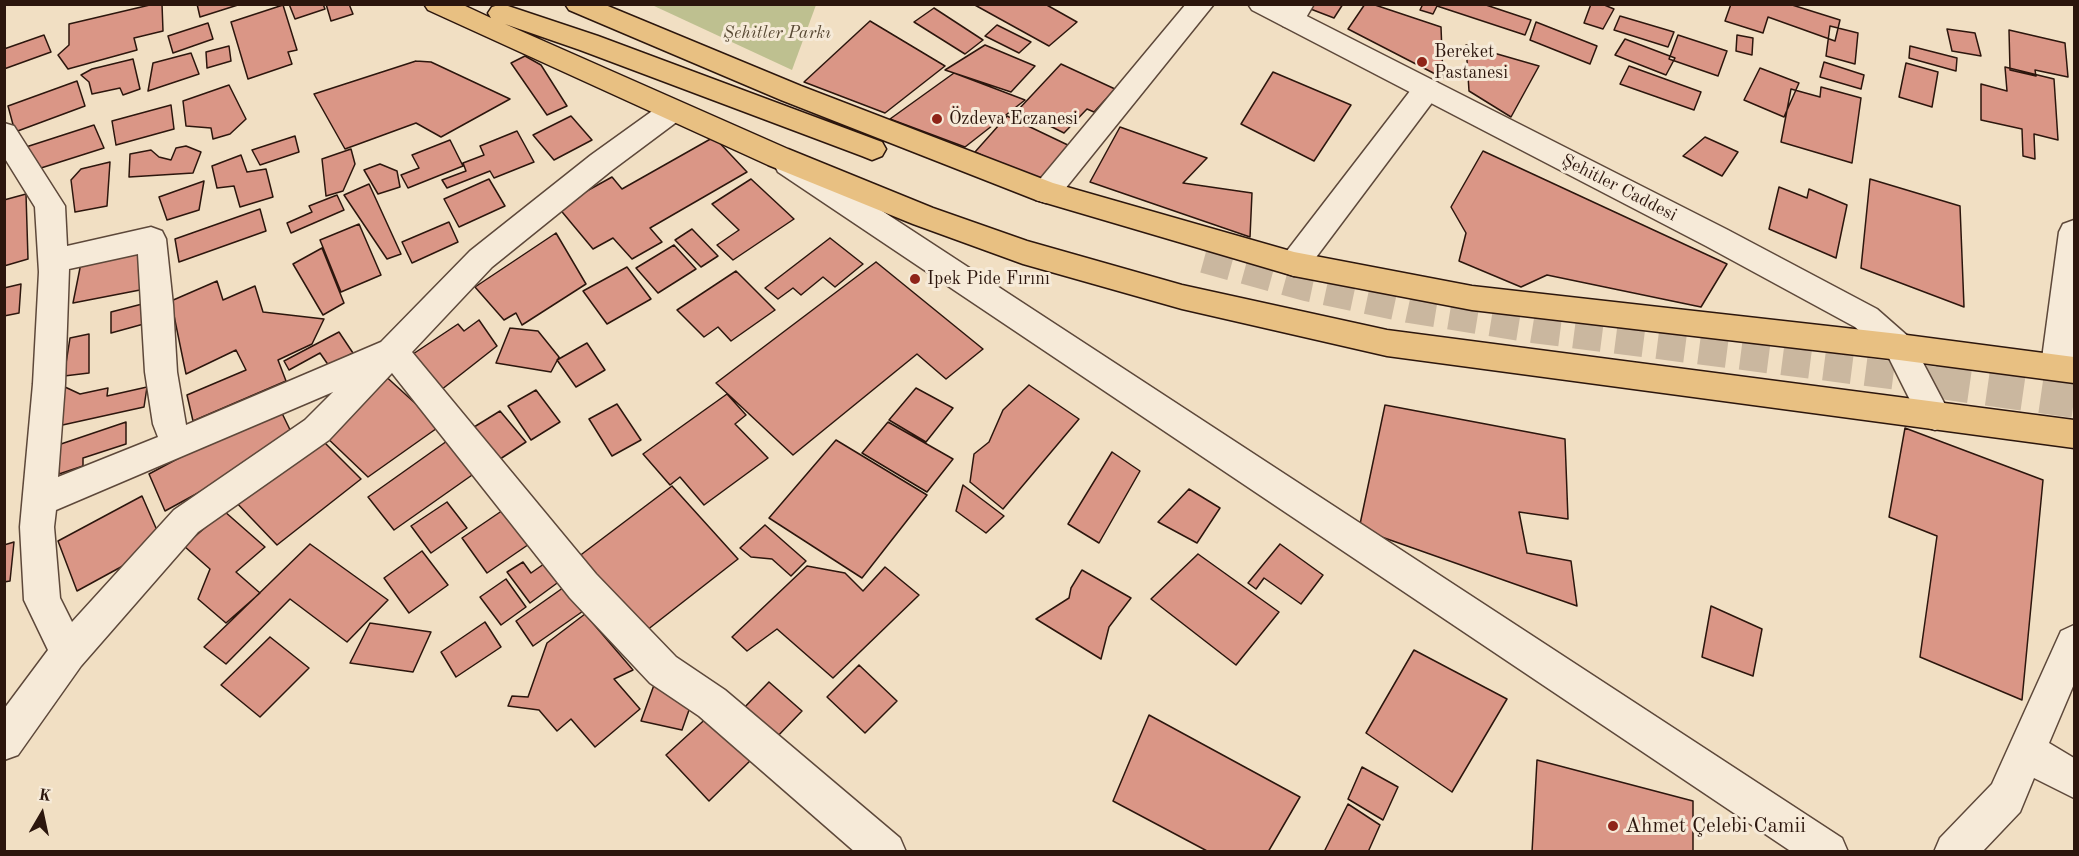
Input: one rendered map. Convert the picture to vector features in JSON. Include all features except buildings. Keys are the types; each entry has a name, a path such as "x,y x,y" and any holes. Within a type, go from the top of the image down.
{"main road":[{"path":"437,4 672,111 923,216 1023,252 1182,297 1387,343 2074,434"},
{"path":"480,4 989,193 1204,259"},
{"path":"520,4 589,44"},
{"path":"578,4 791,93 1046,192 1294,264 1472,298 2066,368"}],"street":[{"path":"1046,192 1202,4"},
{"name":"Şehitler Caddesi","path":"1261,4 1297,12 1427,88 1866,318 1899,347 1935,416"},
{"path":"1294,264 1427,88"},
{"path":"4,741 68,653 186,521 317,430 481,259 672,111"},
{"path":"4,133 51,206 54,261 49,384 38,501 42,600 68,653"},
{"path":"778,157 1828,852"},
{"path":"2066,368 2074,231"},
{"path":"54,261 151,239 158,305 161,372 169,424 178,444"},
{"path":"38,501 178,444 393,351"},
{"path":"393,351 583,586 663,670 712,703 886,852"},
{"path":"1954,852 2006,798 2074,643"},
{"path":"2027,752 2074,779"}],"green space":[{"name":"Şehitler Parkı","path":"652,5 816,5 792,70"}],"tunnel":[{"path":"1204,259 1306,287 1409,309 1533,329 1945,382"},
{"path":"1934,380 2074,400"}],"place":[{"name":"Bereket Pastanesi","path":"1422,62"},
{"name":"Özdeva Eczanesi","path":"937,119"},
{"name":"Ipek Pide Fırını","path":"915,279"},
{"name":"Ahmet Çelebi Camii","path":"1613,826"}]}
